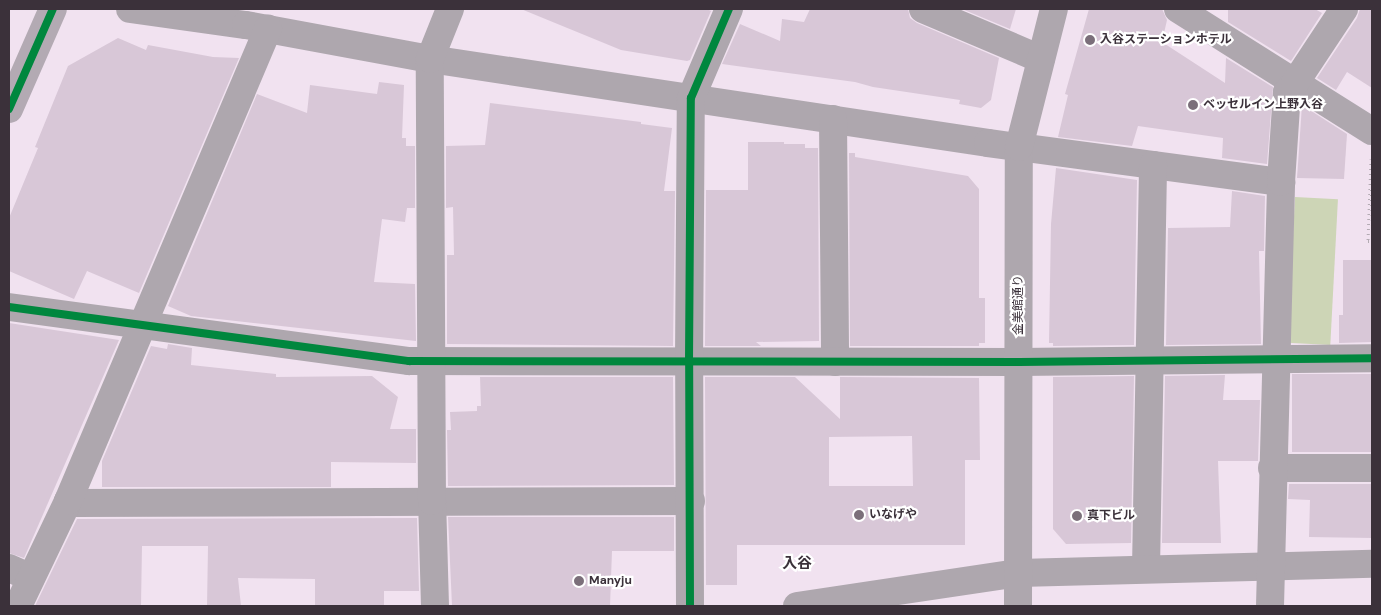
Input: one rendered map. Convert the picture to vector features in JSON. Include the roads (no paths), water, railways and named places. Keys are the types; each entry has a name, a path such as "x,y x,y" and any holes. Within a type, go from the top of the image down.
{"main road":[{"path":"9,109 53,9"}],"street":[{"path":"130,9 256,21 430,59 1019,147 1281,182"},
{"path":"435,606 432,501 430,59 450,9"},
{"path":"690,606 691,98 729,9"},
{"path":"923,9 1041,59"},
{"name":"金美館通り","path":"1018,606 1019,147 1054,9"},
{"path":"1178,9 1372,131"},
{"path":"1270,606 1269,565 1272,468 1281,182 1286,92 1296,83 1344,9"},
{"path":"18,606 20,573 68,501 142,326 256,21"},
{"path":"833,119 835,362"},
{"path":"1146,569 1152,165"},
{"path":"9,307 409,361 1019,362 1276,357 1372,358"},
{"path":"1272,468 1372,468"},
{"path":"68,501 73,503 691,501"},
{"path":"797,606 1018,573 1269,565 1372,564"}],"place":[{"name":"入谷ステーションホテル","path":"1090,40"},
{"name":"ベッセルイン上野入谷","path":"1193,105"},
{"name":"いなげや","path":"859,515"},
{"name":"真下ビル","path":"1077,516"},
{"name":"Manyju","path":"579,581"}],"district":[{"name":"入谷","path":"797,564"}]}
